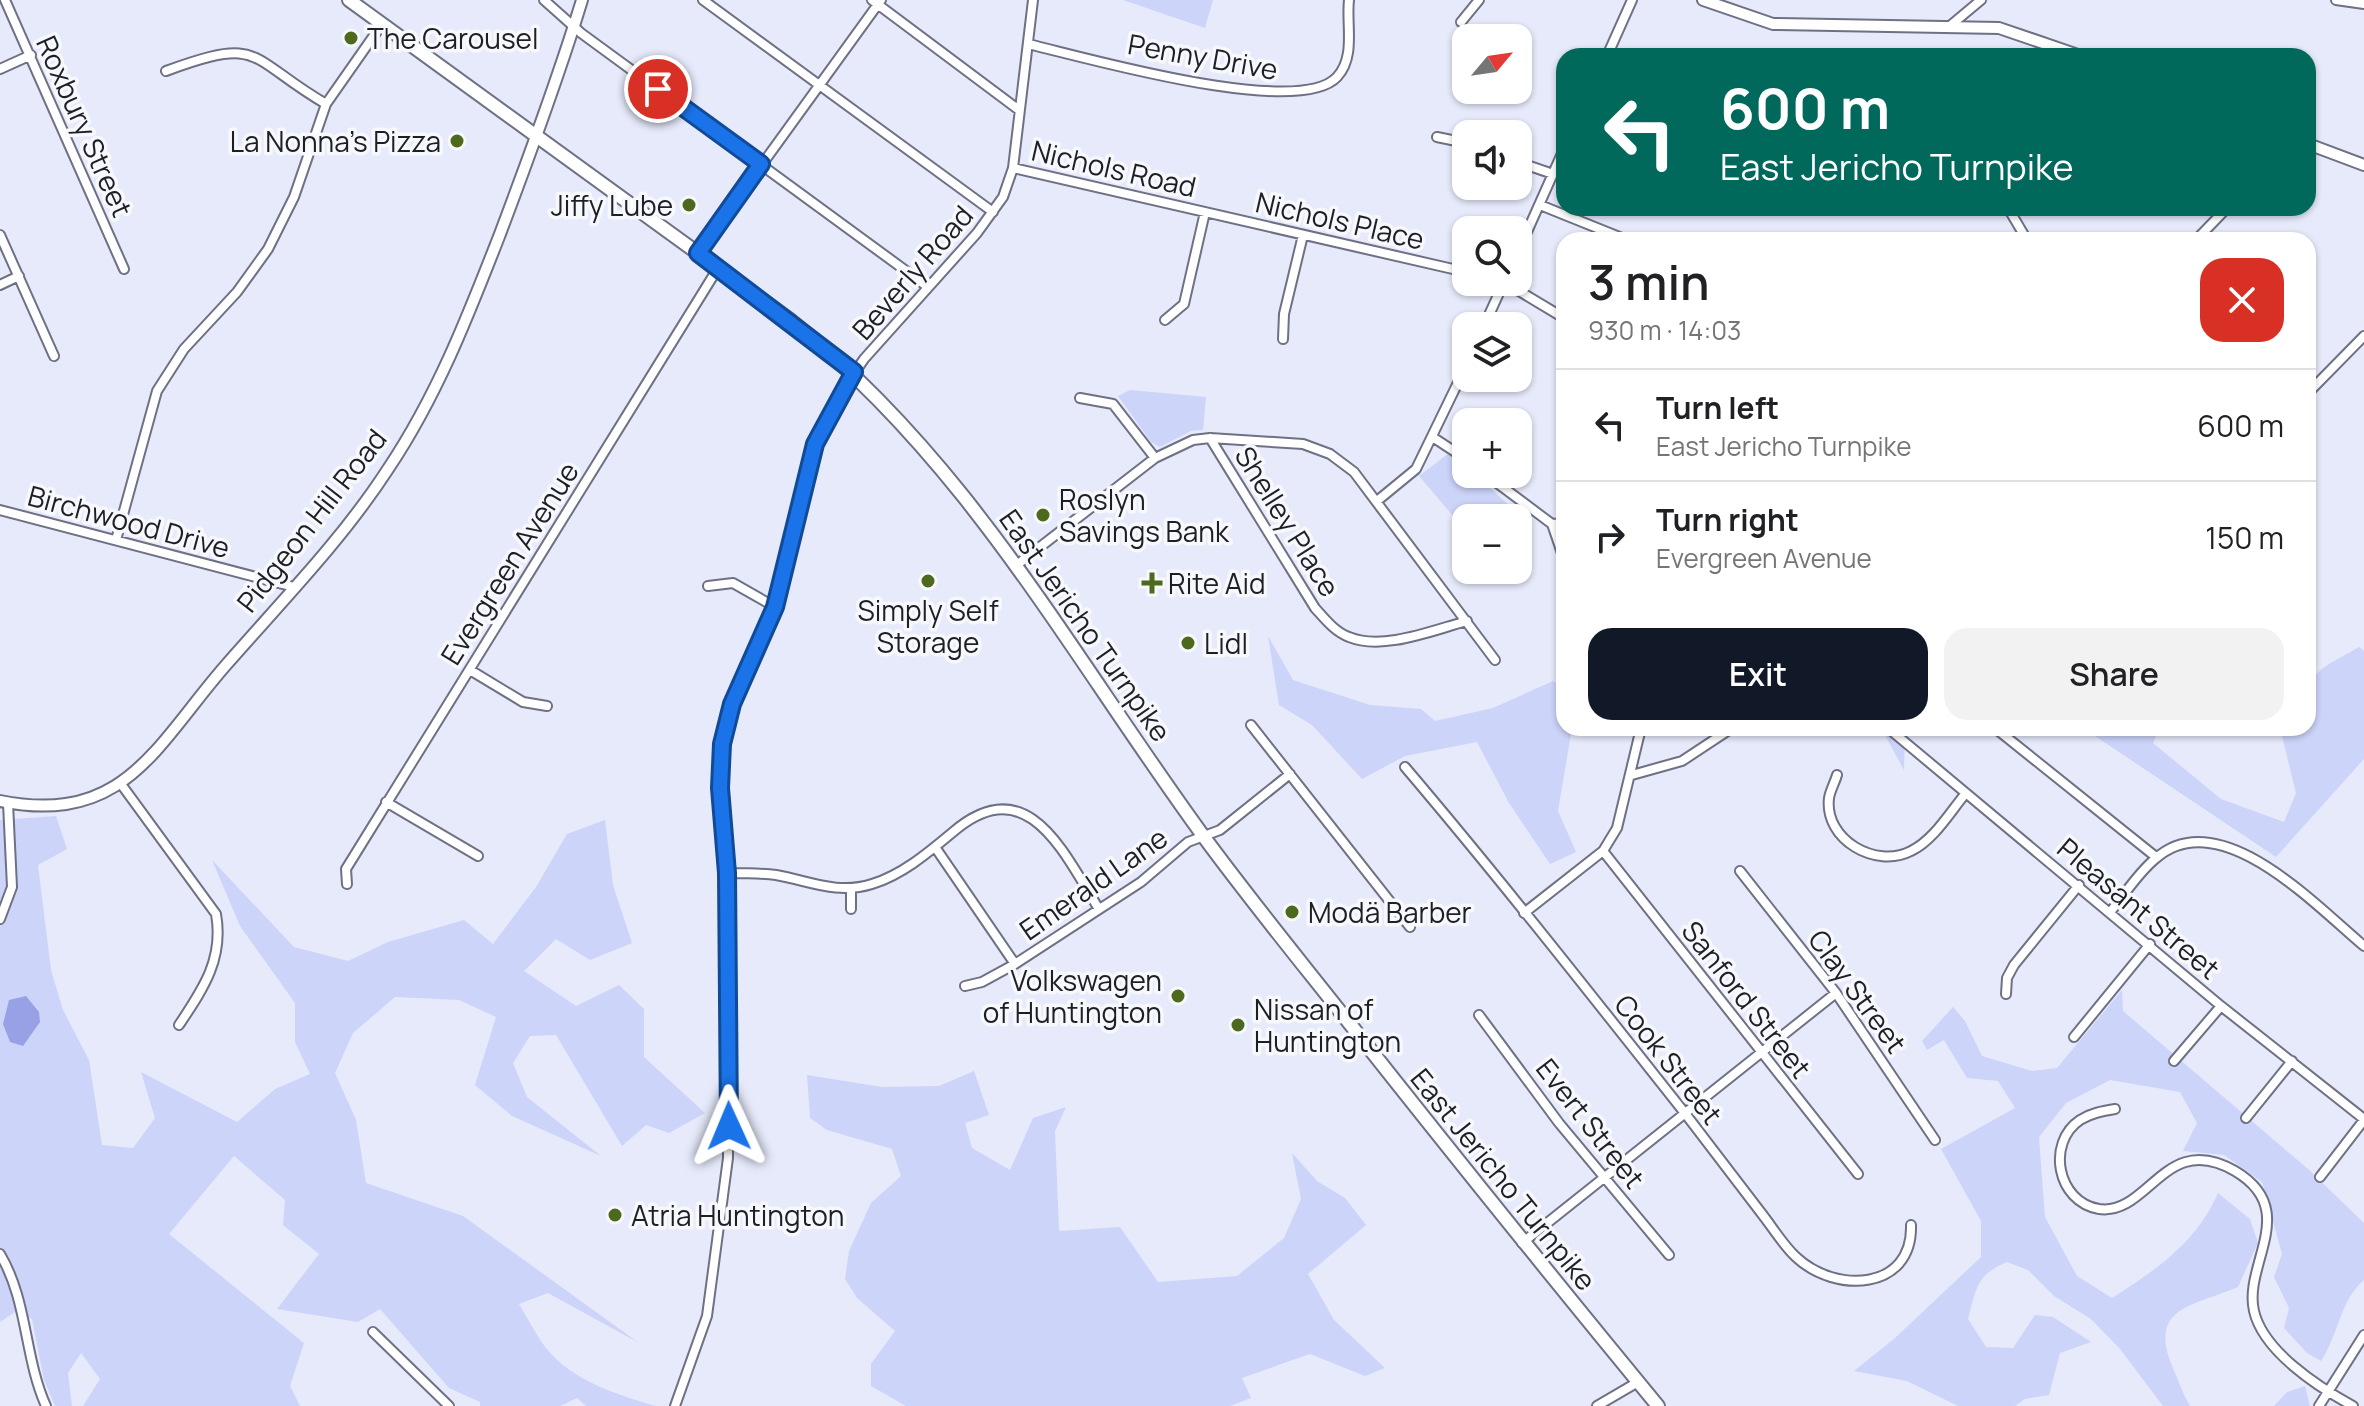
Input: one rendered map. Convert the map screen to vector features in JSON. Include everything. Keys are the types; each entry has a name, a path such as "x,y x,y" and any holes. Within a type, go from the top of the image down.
{"main road":[{"name":"East Jericho Turnpike","path":"349,0 698,253 854,372 922,444 1018,564 1203,836 1522,1243 1658,1406"}],"street":[{"name":"Roxbury Street","path":"5,0 124,269"},
{"path":"544,0 928,287"},
{"name":"Pidgeon Hill Road","path":"4,802 43,807 71,804 121,784 147,763 198,697 294,587 388,471 439,379 480,290 582,0"},
{"path":"703,0 993,212"},
{"name":"Beverly Road","path":"675,1406 707,1316 728,1158 727,873 720,788 722,744 732,704 775,607 815,444 854,372 993,212 1013,168 1033,0"},
{"name":"Penny Drive","path":"1028,44 1252,92 1311,90 1328,85 1339,75 1346,60 1349,0"},
{"path":"1461,22 1479,0"},
{"path":"1611,48 1632,0"},
{"path":"1703,0 1773,24 1999,28 2058,48"},
{"path":"1951,25 1981,0"},
{"path":"2336,0 2364,4"},
{"path":"698,253 820,86 877,1 1019,110"},
{"path":"116,540 157,391 184,349 237,292 268,249 294,197 326,104 382,24"},
{"path":"166,71 216,53 240,52 271,64 326,104"},
{"path":"0,69 31,55"},
{"path":"1437,137 1452,140"},
{"path":"2316,147 2364,165"},
{"path":"1532,167 1553,174"},
{"path":"1532,222 1556,167"},
{"name":"Nichols Road","path":"1013,168 1205,212"},
{"path":"1540,205 1556,211"},
{"path":"1165,320 1184,304 1205,212"},
{"name":"Nichols Place","path":"1205,212 1452,269"},
{"path":"1567,216 1607,232"},
{"path":"2204,232 2219,216"},
{"path":"0,235 54,356"},
{"path":"1283,339 1284,314 1303,235"},
{"name":"Evergreen Avenue","path":"347,884 346,869 386,802 718,268"},
{"path":"0,285 19,276"},
{"path":"1527,296 1556,313"},
{"path":"2316,385 2364,336"},
{"path":"1377,501 1416,469 1454,392"},
{"path":"1080,398 1113,404 1155,458"},
{"path":"1018,564 1155,458 1193,440 1210,438 1303,444 1342,460 1377,501 1495,660"},
{"name":"Shelley Place","path":"1210,438 1315,608 1333,628 1349,637 1373,642 1467,621"},
{"path":"1434,438 1452,450"},
{"path":"1504,488 1552,524 1556,536"},
{"name":"Birchwood Drive","path":"0,510 294,587"},
{"path":"1552,524 1556,524"},
{"path":"708,586 733,583 775,607"},
{"path":"470,670 523,702 547,706"},
{"path":"1251,725 1410,927"},
{"path":"1524,913 1603,851 1617,828 1639,736"},
{"path":"1632,775 1682,761 1720,736"},
{"name":"Pleasant Street","path":"1898,736 2111,911 2221,1006 2364,1119"},
{"path":"2005,736 2156,857"},
{"name":"Cook Street","path":"1405,767 1795,1256 1825,1276 1859,1280 1891,1272 1907,1257 1912,1244 1911,1225"},
{"name":"Emerald Lane","path":"965,986 982,982 1015,964 1141,882 1188,842 1220,830 1290,774"},
{"path":"1837,775 1829,798 1831,818 1841,835 1856,849 1875,856 1911,852 1928,839 1966,793"},
{"path":"121,784 216,914 219,940 214,967 179,1025"},
{"path":"0,919 12,887 4,802"},
{"path":"386,802 478,856"},
{"path":"727,873 779,876 816,886 851,889 892,875 973,817 988,810 1023,813 1050,834 1099,909"},
{"path":"2111,911 2156,857 2180,846 2200,842 2221,843 2248,853 2364,946"},
{"path":"935,847 1015,964"},
{"name":"Sanford Street","path":"1603,851 1858,1174"},
{"name":"Clay Street","path":"1740,871 1836,993 1935,1140"},
{"path":"2006,994 2007,978 2014,965 2079,885"},
{"path":"851,889 851,909"},
{"path":"2074,1037 2150,944"},
{"path":"1522,1243 1836,993"},
{"path":"2174,1061 2221,1006"},
{"name":"Evert Street","path":"1479,1015 1604,1178 1669,1255"},
{"path":"2246,1118 2292,1061"},
{"path":"2115,1109 2092,1113 2066,1134 2059,1156 2067,1188 2085,1205 2106,1209 2119,1208 2133,1200 2165,1170 2185,1163 2219,1164 2247,1180 2263,1205 2267,1220 2267,1237 2253,1296 2258,1324 2282,1353 2330,1392 2353,1406"},
{"path":"2320,1177 2364,1119"},
{"path":"0,1254 20,1300 35,1382 46,1406"},
{"path":"373,1332 449,1406"},
{"path":"2319,1406 2364,1335"},
{"path":"1597,1406 1638,1382"}],"shaded area":[{"path":"1123,0 1213,0 1205,28"},
{"path":"1130,390 1206,397 1203,430 1191,431 1160,447 1151,442 1118,396"},
{"path":"1449,453 1452,455 1452,488 1490,488 1508,504 1452,504 1452,515 1419,476"},
{"path":"1268,636 1293,680 1370,705 1421,709 1435,721 1493,708 1553,681 1556,683 1556,736 1571,736 1558,811 1576,852 1550,864 1509,803 1477,742 1405,756 1362,779 1312,725 1279,705"},
{"path":"2359,647 2364,651 2364,759 2276,857 2095,736 2156,736 2153,743 2221,799 2284,822 2296,793 2282,736 2316,736 2316,675 2330,663"},
{"path":"1885,736 1905,736 1904,770"},
{"path":"56,816 67,849 38,865 51,970 63,1010 89,1060 102,1145 133,1148 155,1118 141,1072 237,1122 275,1089 310,1074 295,1042 295,1003 240,926 212,860 294,947 348,961 388,942 464,920 493,944 536,887 567,834 605,820 613,885 632,943 590,960 556,939 524,971 576,1006 619,985 644,1009 644,1057 705,1113 669,1133 646,1125 622,1146 556,1035 530,1036 513,1063 527,1097 601,1156 512,1116 475,1085 496,1017 459,1000 395,997 353,1033 335,1073 356,1120 366,1183 463,1216 639,1343 548,1293 519,1304 546,1348 569,1369 611,1392 656,1406 586,1406 577,1398 560,1406 480,1406 480,1402 449,1388 380,1309 358,1322 277,1309 319,1254 283,1225 285,1200 234,1156 169,1234 304,1343 290,1386 300,1406 83,1406 100,1379 81,1353 68,1373 72,1406 55,1406 44,1380 32,1319 15,1312 0,1322 0,820"},
{"path":"2122,990 2123,1011 2308,1169 2364,1223 2364,1280 2344,1308 2321,1361 2307,1353 2284,1328 2289,1308 2274,1277 2282,1254 2262,1182 2224,1155 2183,1151 2197,1123 2180,1092 2110,1080 2066,1103 2039,1137 2045,1217 2077,1276 2112,1298 2174,1253 2199,1226 2218,1193 2250,1219 2258,1243 2238,1287 2191,1305 2170,1320 2166,1346 2190,1406 2163,1406 2120,1349 2091,1319 2054,1296 2028,1270 2007,1262 1983,1278 1968,1319 1986,1347 2013,1348 2035,1315 2053,1317 2091,1342 2060,1353 2049,1395 2025,1399 2015,1406 1958,1406 1907,1381 1854,1371 1895,1338 1981,1257 1981,1221 1941,1149 2015,1108 1998,1081 1967,1078 1944,1040 1927,1050 1922,1041 1953,1007 1965,1021 1982,1056 2032,1071 2057,1068"},
{"path":"974,1071 989,1115 965,1123 972,1148 1010,1170 1033,1118 1066,1107 1055,1131 1059,1231 1120,1227 1158,1282 1237,1276 1284,1238 1301,1199 1292,1153 1317,1181 1345,1198 1366,1225 1308,1274 1334,1320 1385,1368 1365,1376 1310,1354 1242,1378 1251,1398 1230,1406 906,1406 871,1386 871,1364 895,1331 857,1298 845,1279 849,1251 871,1203 901,1176 892,1149 827,1130 810,1118 807,1075 882,1087 939,1086"},
{"path":"2305,1386 2310,1406 2274,1406 2287,1392"}],"water":[{"path":"26,996 39,1012 40,1022 23,1046 10,1042 3,1024 9,1000"}],"place":[{"name":"The Carousel","path":"351,38"},
{"name":"La Nonna's Pizza","path":"457,141"},
{"name":"Jiffy Lube","path":"689,205"},
{"name":"Roslyn Savings Bank","path":"1043,515"},
{"name":"Simply Self Storage","path":"928,581"},
{"name":"Rite Aid","path":"1152,583"},
{"name":"Lidl","path":"1188,643"},
{"name":"Modä Barber","path":"1292,912"},
{"name":"Volkswagen of Huntington","path":"1178,996"},
{"name":"Nissan of Huntington","path":"1238,1025"},
{"name":"Atria Huntington","path":"615,1215"}],"route":[{"path":"658,89 761,164 698,253 790,320 854,372 818,434 799,498 793,538 775,607 732,704 722,744 720,788 727,873 729,1126"}]}
